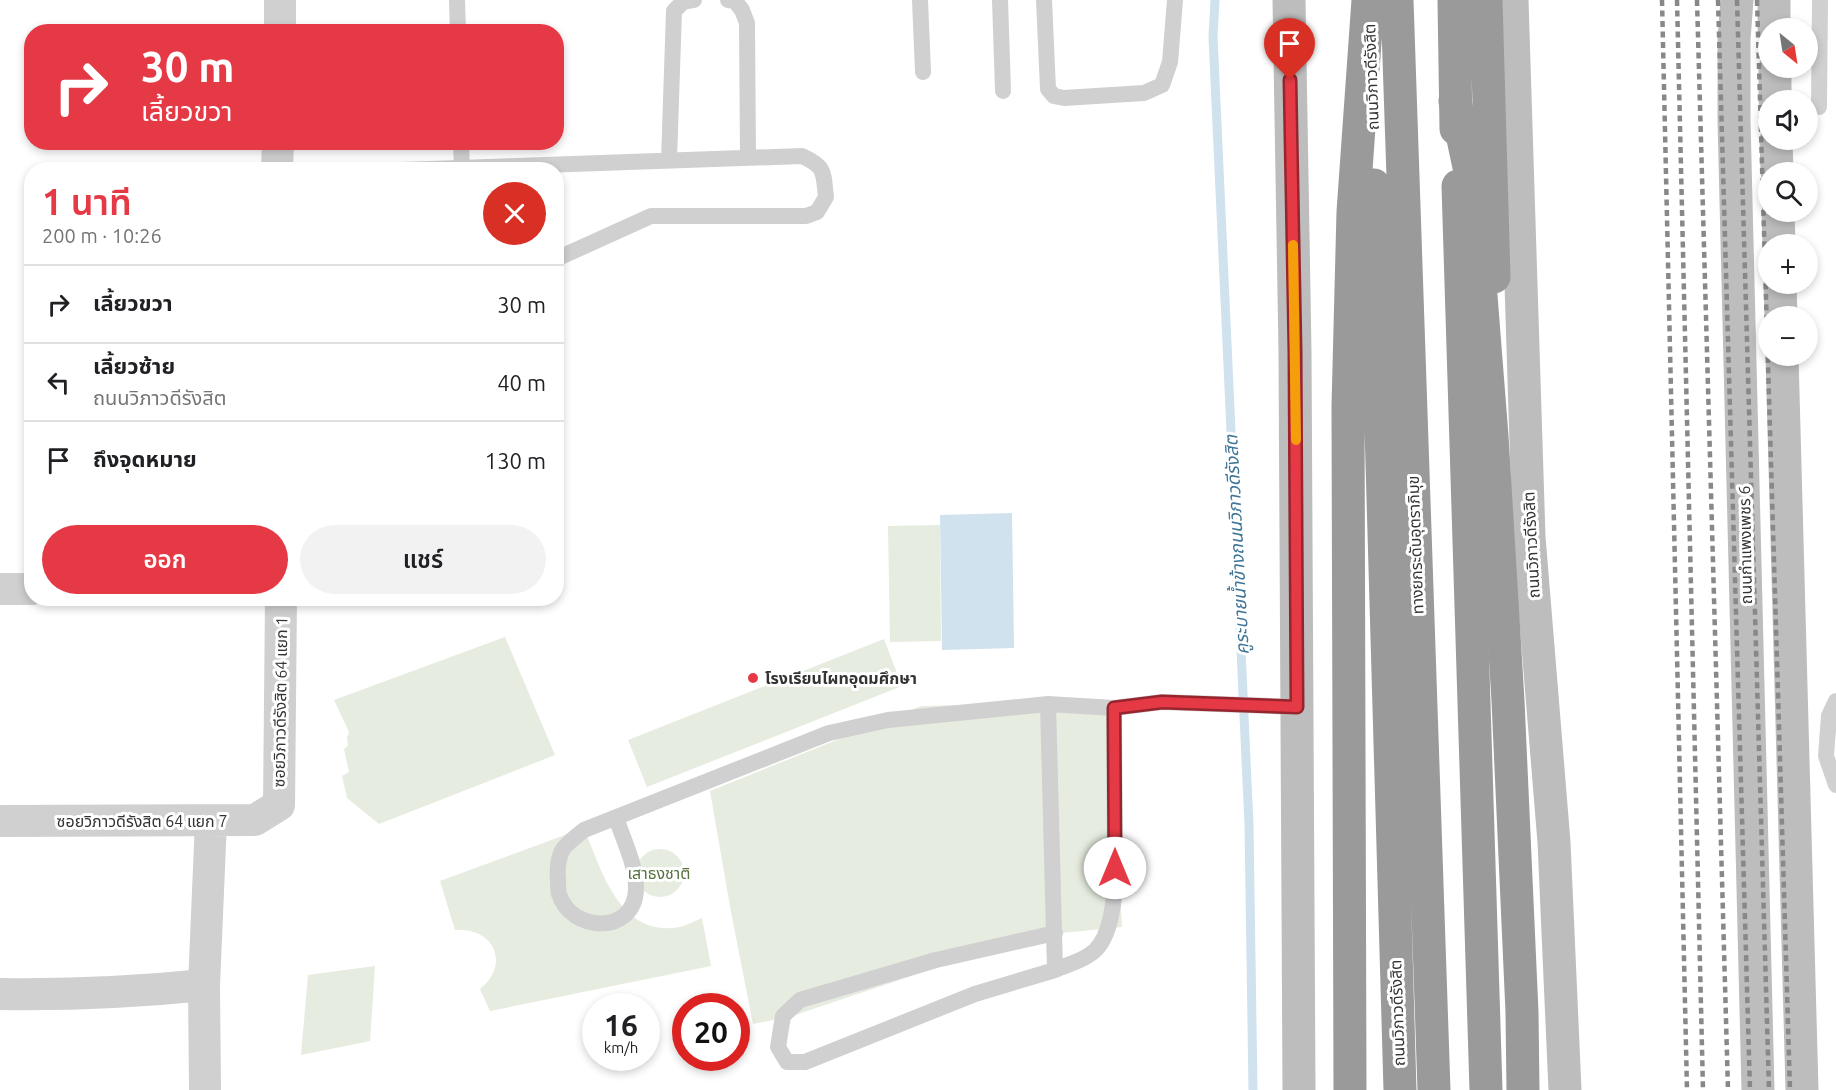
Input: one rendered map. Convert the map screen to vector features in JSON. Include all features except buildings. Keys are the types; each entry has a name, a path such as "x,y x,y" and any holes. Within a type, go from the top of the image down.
{"highway":[{"path":"1350,1090 1348,395 1353,212 1368,0"},
{"name":"ถนนวิภาวดีรังสิต","path":"1368,0 1400,1090"},
{"name":"ทางยกระดับอุตราภิมุข","path":"1397,0 1434,1090"},
{"path":"1454,0 1455,101 1486,1090"},
{"name":"ถนนวิภาวดีรังสิต","path":"1486,0 1517,1090"},
{"path":"1455,101 1472,181 1492,436 1508,700 1522,1012 1523,1090"}],"main road":[{"path":"1289,0 1295,364 1299,1090"},
{"name":"ถนนวิภาวดีรังสิต","path":"1512,0 1529,537 1554,842 1565,1090"},
{"name":"ถนนกำแพงเพชร 6","path":"1737,0 1734,39 1735,132 1758,1090"},
{"path":"1774,0 1774,18"},
{"path":"1782,366 1802,1090"}],"street":[{"path":"280,0 280,24"},
{"path":"0,589 24,588"},
{"name":"ซอยวิภาวดีรังสิต 64 แยก 1","path":"279,805 281,606"},
{"name":"ซอยวิภาวดีรังสิต 64 แยก 7","path":"0,821 255,820 279,805"},
{"path":"205,1090 204,985 211,820"},
{"path":"0,994 133,992 204,985"}],"lane":[{"path":"457,0 458,24"},
{"path":"669,160 674,11 683,2 694,0"},
{"path":"728,0 735,1 742,10 747,23 748,158"},
{"path":"920,0 923,72"},
{"path":"1000,0 1003,91"},
{"path":"1044,0 1048,89 1054,96 1064,98 1144,93 1162,85 1170,62 1175,0"},
{"path":"1814,90 1820,0"},
{"path":"1818,107 1836,104"},
{"path":"564,164 802,156 816,162 823,171 826,197 817,212 806,216 651,216 564,255"},
{"path":"1836,701 1829,716 1826,756 1836,785"},
{"path":"616,818 634,874 636,888 634,902 624,917 606,924 586,922 570,912 559,894 557,869 562,850 584,830 829,733 888,720 1048,704 1114,708 1162,702 1297,707"},
{"path":"1048,704 1055,933 1054,970"},
{"path":"1055,933 936,960 800,1000 783,1016 778,1047 787,1062 805,1062 975,994 1054,970 1090,955 1103,940 1112,916 1115,891 1114,708"}],"green space":[{"path":"940,525 941,641 890,642 888,526"},
{"path":"505,637 555,755 379,824 347,798 342,776 349,772 344,749 348,746 349,732 334,700"},
{"path":"884,639 902,686 647,787 628,740"},
{"path":"1108,701 1122,927 1031,936 789,1017 753,1024 750,993 747,993 710,791 921,706"},
{"path":"584,828 606,882 628,912 642,922 659,928 680,927 702,918 711,966 490,1011 480,989 495,969 494,949 480,934 455,930 440,881"},
{"name":"เสาธงชาติ","path":"660,849 677,856 684,873 677,890 660,897 643,890 636,873 643,856"},
{"path":"375,966 370,1041 301,1055 308,975"}],"water":[{"path":"1012,513 1014,648 942,650 940,515"}],"waterway":[{"name":"คูระบายน้ำข้างถนนวิภาวดีรังสิต","path":"1215,0 1213,37 1249,825 1253,1090"}],"railway":[{"path":"1662,0 1687,1090"},
{"path":"1677,0 1703,1090"},
{"path":"1697,0 1728,1090"},
{"path":"1718,0 1750,1090"},
{"path":"1737,0 1769,1090"},
{"path":"1757,0 1790,1090"}],"slow traffic":[{"path":"1293,245 1296,440"}],"place":[{"name":"โรงเรียนไผทอุดมศึกษา","path":"753,678"}],"route":[{"path":"1115,868 1114,708 1162,702 1297,707 1295,352 1290,80"}]}
